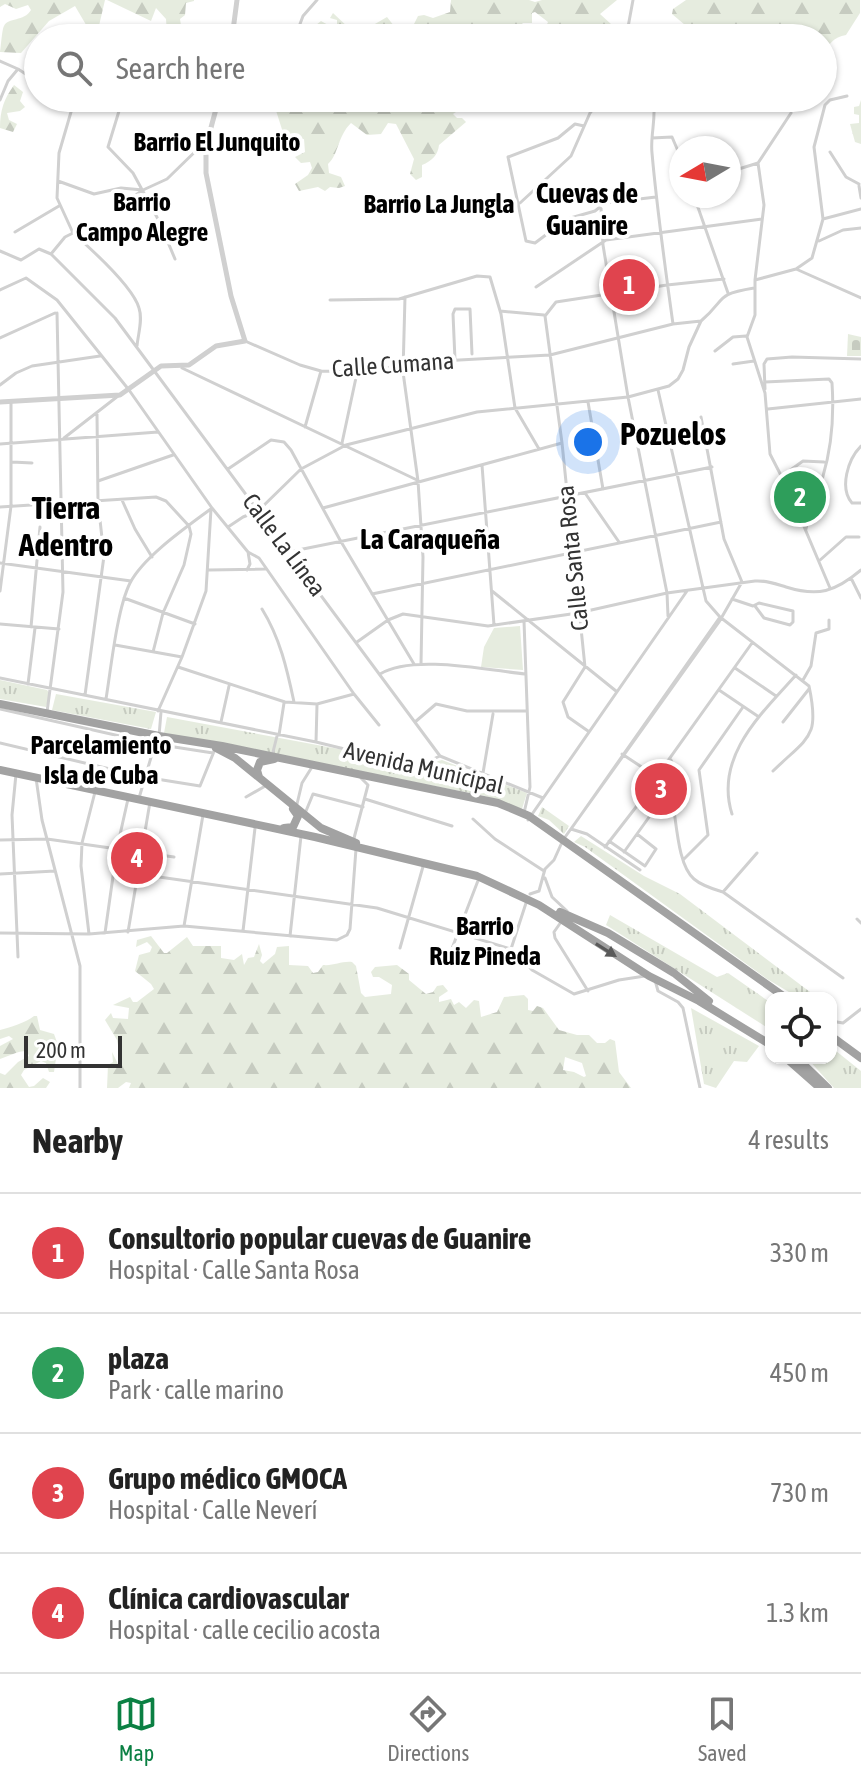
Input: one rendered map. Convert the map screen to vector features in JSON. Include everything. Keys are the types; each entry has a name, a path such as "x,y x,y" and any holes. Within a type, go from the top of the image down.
{"highway":[{"name":"Avenida Municipal","path":"0,707 47,713 157,740 272,756 474,797 526,817 777,992"},
{"path":"214,749 235,758 328,832 355,844 479,877 529,897 652,978 705,1004 765,1041"},
{"name":"Avenida Municipal","path":"265,783 257,770 260,762 266,759 409,784"},
{"path":"0,770 476,871 568,917 594,925 674,973 704,998 765,1034"},
{"path":"256,824 286,828 295,825 298,816 282,797"},
{"path":"302,834 302,824 308,818"},
{"name":"Avenida Municipal","path":"562,842 771,992"},
{"path":"837,1037 861,1055"},
{"path":"793,1064 820,1088"},
{"path":"805,1064 828,1088"}],"street":[{"path":"234,24 237,0"},
{"path":"300,24 317,0"},
{"path":"629,24 633,0"},
{"path":"0,61 24,73"},
{"path":"0,100 8,81 18,69"},
{"path":"837,98 847,96"},
{"path":"71,112 59,153 59,206 73,233 110,269 137,303 141,317 137,346"},
{"path":"119,112 108,147 143,190 175,259"},
{"path":"179,366 193,364 216,346 245,341 231,296 206,173 208,139 215,112"},
{"path":"520,203 571,156 592,112"},
{"path":"654,112 650,138 673,324"},
{"path":"755,280 796,269 811,260 819,241 823,219 815,141 823,112"},
{"path":"741,168 758,163 791,113"},
{"path":"584,126 573,125 558,138 508,157 525,237 531,243 540,240 567,219 601,208 612,201 656,197"},
{"path":"650,138 669,136"},
{"path":"127,201 167,179 208,139"},
{"path":"830,152 846,177 860,184 861,198"},
{"path":"758,163 764,205 754,288 755,315 747,337 765,393 770,454 831,589"},
{"path":"58,181 94,194 121,188 143,190"},
{"path":"15,232 59,206"},
{"path":"601,208 610,293 667,593 668,616"},
{"path":"698,208 728,293"},
{"path":"823,219 861,209"},
{"path":"536,287 606,240 762,219"},
{"path":"819,241 843,230 861,228"},
{"path":"0,251 21,260 39,249 51,254 65,237 73,233"},
{"name":"Calle La Línea","path":"51,254 115,318 137,346 440,756"},
{"path":"796,269 861,298"},
{"path":"330,300 378,302 477,276 488,276 492,280 500,311 515,408 539,449"},
{"name":"Calle La Línea","path":"0,290 26,278 49,293 63,309 129,390 212,508 248,552 259,558 379,725"},
{"path":"500,311 545,316 556,302 724,279"},
{"path":"228,527 258,511 301,469 344,444 477,412 628,397 658,389 678,379 701,321 716,302 728,293 754,288"},
{"path":"405,297 403,367 418,481 423,584 421,664"},
{"path":"0,338 63,309"},
{"path":"455,360 455,309 470,309 472,354"},
{"path":"47,713 59,629 62,571 57,313"},
{"name":"Calle Santa Rosa","path":"545,316 562,443 585,667"},
{"name":"Calle Cumana","path":"245,341 321,371 357,372 455,360 550,355 673,324 701,321"},
{"path":"715,351 733,337 747,337"},
{"path":"0,385 24,369 100,356"},
{"path":"765,393 764,364 767,359 861,359"},
{"path":"733,364 754,361"},
{"path":"61,440 167,364 179,366 418,481"},
{"path":"305,427 321,371"},
{"path":"344,444 357,372"},
{"path":"765,382 829,379 832,383 826,463 808,513 805,532"},
{"path":"658,389 706,601 720,617 803,680 809,689 815,717 813,729 773,771"},
{"path":"1,400 120,395"},
{"path":"768,409 861,399"},
{"path":"0,591 11,506 11,401"},
{"path":"588,401 603,489"},
{"path":"85,695 103,575 97,414"},
{"path":"701,417 724,539 742,582"},
{"path":"0,444 158,432"},
{"path":"228,469 263,443 277,440 291,450 414,664"},
{"path":"323,508 562,443"},
{"path":"861,446 849,465 847,492 851,501 861,503"},
{"path":"98,481 174,454"},
{"path":"782,476 803,461 826,463"},
{"path":"12,462 32,463"},
{"path":"482,464 494,625"},
{"path":"287,552 712,467"},
{"path":"585,492 619,542"},
{"path":"0,507 162,498 189,526 190,540 184,565 163,613 153,652"},
{"path":"122,500 152,557"},
{"path":"106,699 124,598 131,581 152,557 212,508"},
{"path":"139,800 157,740 160,711 206,591 212,508"},
{"path":"372,594 721,522"},
{"path":"28,684 40,527"},
{"path":"819,561 846,537 859,537"},
{"name":"Calle La Línea","path":"247,570 250,564 248,552"},
{"path":"2,563 131,581"},
{"path":"209,570 266,569"},
{"path":"357,642 388,620 403,614 484,626 578,613 667,593 742,582 763,580 812,594 831,589 861,570"},
{"path":"851,578 861,598"},
{"path":"511,949 529,897 539,891 544,873 562,842 742,582"},
{"path":"492,591 616,691"},
{"path":"526,817 543,798 687,591"},
{"path":"124,598 195,624"},
{"path":"732,599 755,606 764,618 790,625 793,622 793,611 759,603 755,606"},
{"path":"262,609 277,637 294,702"},
{"path":"803,680 811,666 816,632 829,629 829,620"},
{"path":"526,817 530,792 525,674 527,621"},
{"path":"0,624 59,629"},
{"path":"657,776 753,641"},
{"path":"115,645 182,657"},
{"path":"380,674 392,667 421,664 525,674"},
{"path":"178,667 285,702 317,704 354,694"},
{"path":"585,667 563,702 568,717 588,731"},
{"path":"735,668 776,696"},
{"path":"732,814 726,784 738,745 796,675"},
{"path":"0,678 316,742 406,764 424,763 440,756 543,798"},
{"path":"221,722 229,685"},
{"path":"783,722 809,689"},
{"path":"719,690 759,717"},
{"path":"272,756 285,702"},
{"path":"316,742 317,704"},
{"path":"415,722 436,704 467,711 527,711"},
{"path":"0,707 157,740"},
{"path":"683,860 708,835 699,770 743,707"},
{"path":"483,773 494,712"},
{"path":"0,743 144,777 200,786 214,749"},
{"path":"623,755 670,787"},
{"path":"670,760 674,767 670,787 683,860 690,876 705,886 723,892 843,978"},
{"path":"297,808 302,783 312,766"},
{"path":"16,774 12,815 18,957"},
{"path":"0,933 71,935 184,926 343,938 350,929 355,844 368,785 357,775"},
{"path":"36,778 47,839 81,978 80,1088"},
{"path":"246,797 265,783"},
{"path":"89,934 81,879 82,843 95,790"},
{"path":"308,818 313,794 363,807"},
{"path":"105,933 128,797"},
{"path":"605,847 643,798"},
{"path":"365,799 452,826"},
{"path":"128,932 150,802"},
{"path":"624,852 652,813"},
{"path":"184,926 203,814"},
{"path":"473,819 495,839 544,873 557,903 580,920"},
{"path":"243,931 256,824"},
{"path":"571,829 587,834 640,870"},
{"path":"290,936 302,834"},
{"path":"609,841 645,866 656,849 637,834"},
{"path":"0,840 47,839 174,857"},
{"path":"723,892 757,853"},
{"path":"400,948 424,862"},
{"path":"0,874 55,871"},
{"path":"138,874 377,908 511,949 532,970 579,994 619,980 652,978 658,991 683,1008 700,1088"},
{"path":"446,964 479,877"},
{"path":"562,919 554,932 555,938 588,991"},
{"path":"857,919 861,923"},
{"path":"837,1022 843,1023 861,1009"}],"green space":[{"path":"0,0 105,0 99,24 86,24 75,6 46,24 24,24 24,50 21,53 0,52 4,26 31,10 28,5 16,9 5,4 0,7"},
{"path":"107,0 194,0 186,3 181,24 166,24 166,19 156,8 151,21"},
{"path":"451,0 617,0 600,14 611,24 547,24 535,12 532,13 532,23 414,24 418,16 433,18 450,12"},
{"path":"686,0 860,0 860,13 846,35 837,39 837,24 684,24 672,14 673,9"},
{"path":"333,13 345,24 337,24 337,20 330,18"},
{"path":"387,17 392,24 375,24"},
{"path":"14,85 23,92 20,101 24,108 7,113 9,120 17,124 13,132 0,128 3,105"},
{"path":"861,100 861,144 855,142 850,124 859,123 854,107 859,106"},
{"path":"276,112 456,112 453,114 466,122 439,145 434,157 422,165 422,177 416,180 410,174 414,159 396,124 388,123 381,134 367,135 351,123 328,164 329,173 341,177 345,186 330,187 325,191 318,187 299,191 295,184 312,168 310,162 301,163 295,157 305,152 304,139 286,142"},
{"path":"848,334 861,337 861,356 847,356"},
{"path":"798,469 802,493 810,501 804,525 788,477"},
{"path":"520,626 523,670 481,667 484,647 494,628"},
{"path":"0,680 47,690 50,694 46,707 0,699"},
{"path":"56,694 156,712 151,729 52,710"},
{"path":"167,717 355,752 416,767 442,760 527,793 522,809 485,796 164,733"},
{"path":"542,807 569,826 564,834 549,820 538,816"},
{"path":"581,836 644,876 680,894 810,992 789,992 767,979 574,842"},
{"path":"610,915 717,977 728,973 765,999 765,1026 606,925"},
{"path":"151,936 167,953 187,937 193,946 221,946 221,958 234,960 242,954 244,965 248,958 254,957 259,944 263,964 275,954 277,947 289,946 289,965 308,966 313,973 323,965 352,962 365,997 391,994 392,985 373,977 371,972 375,967 397,965 426,994 443,985 448,991 439,997 439,1002 451,999 454,1005 459,1002 466,1008 474,1000 479,1001 481,1017 497,1012 504,997 524,995 528,999 528,1010 533,1011 537,1006 543,1008 559,1030 589,1035 597,1043 610,1039 615,1041 619,1072 631,1088 129,1088 131,1083 126,1082 118,1088 107,1088 112,1052 120,1068 122,1066 117,1040 105,1020 111,1013 113,1018 128,1019 129,1008 113,1005 130,997 137,1002 154,989 135,971 139,955 150,952 152,947 147,942 136,947 137,940","holes":["565,1057 582,1063 584,1077 563,1070"]},
{"path":"691,1008 759,1046 747,1062 734,1061 716,1088 704,1084"},
{"path":"37,1016 40,1030 54,1034 58,1045 54,1072 49,1072 46,1063 41,1061 21,1075 29,1087 43,1078 50,1082 46,1088 0,1088 0,1073 5,1075 29,1056 27,1051 23,1051 0,1059 0,1046 13,1039 9,1036 0,1039 0,1030"},
{"path":"837,1052 861,1071 861,1088 834,1088 812,1064 837,1064"}],"place":[{"name":"Consultorio popular cuevas de Guanire","path":"629,285"},
{"name":"plaza","path":"800,497"},
{"name":"Grupo médico GMOCA","path":"661,789"},
{"name":"Clínica cardiovascular","path":"137,858"}],"district":[{"name":"Barrio El Junquito","path":"217,142"},
{"name":"Barrio La Jungla","path":"439,204"},
{"name":"Cuevas de Guanire","path":"587,209"},
{"name":"Barrio Campo Alegre","path":"142,217"},
{"name":"Pozuelos","path":"673,434"},
{"name":"Tierra Adentro","path":"66,526"},
{"name":"La Caraqueña","path":"430,539"},
{"name":"Parcelamiento Isla de Cuba","path":"101,760"},
{"name":"Barrio Ruiz Pineda","path":"485,941"}]}
